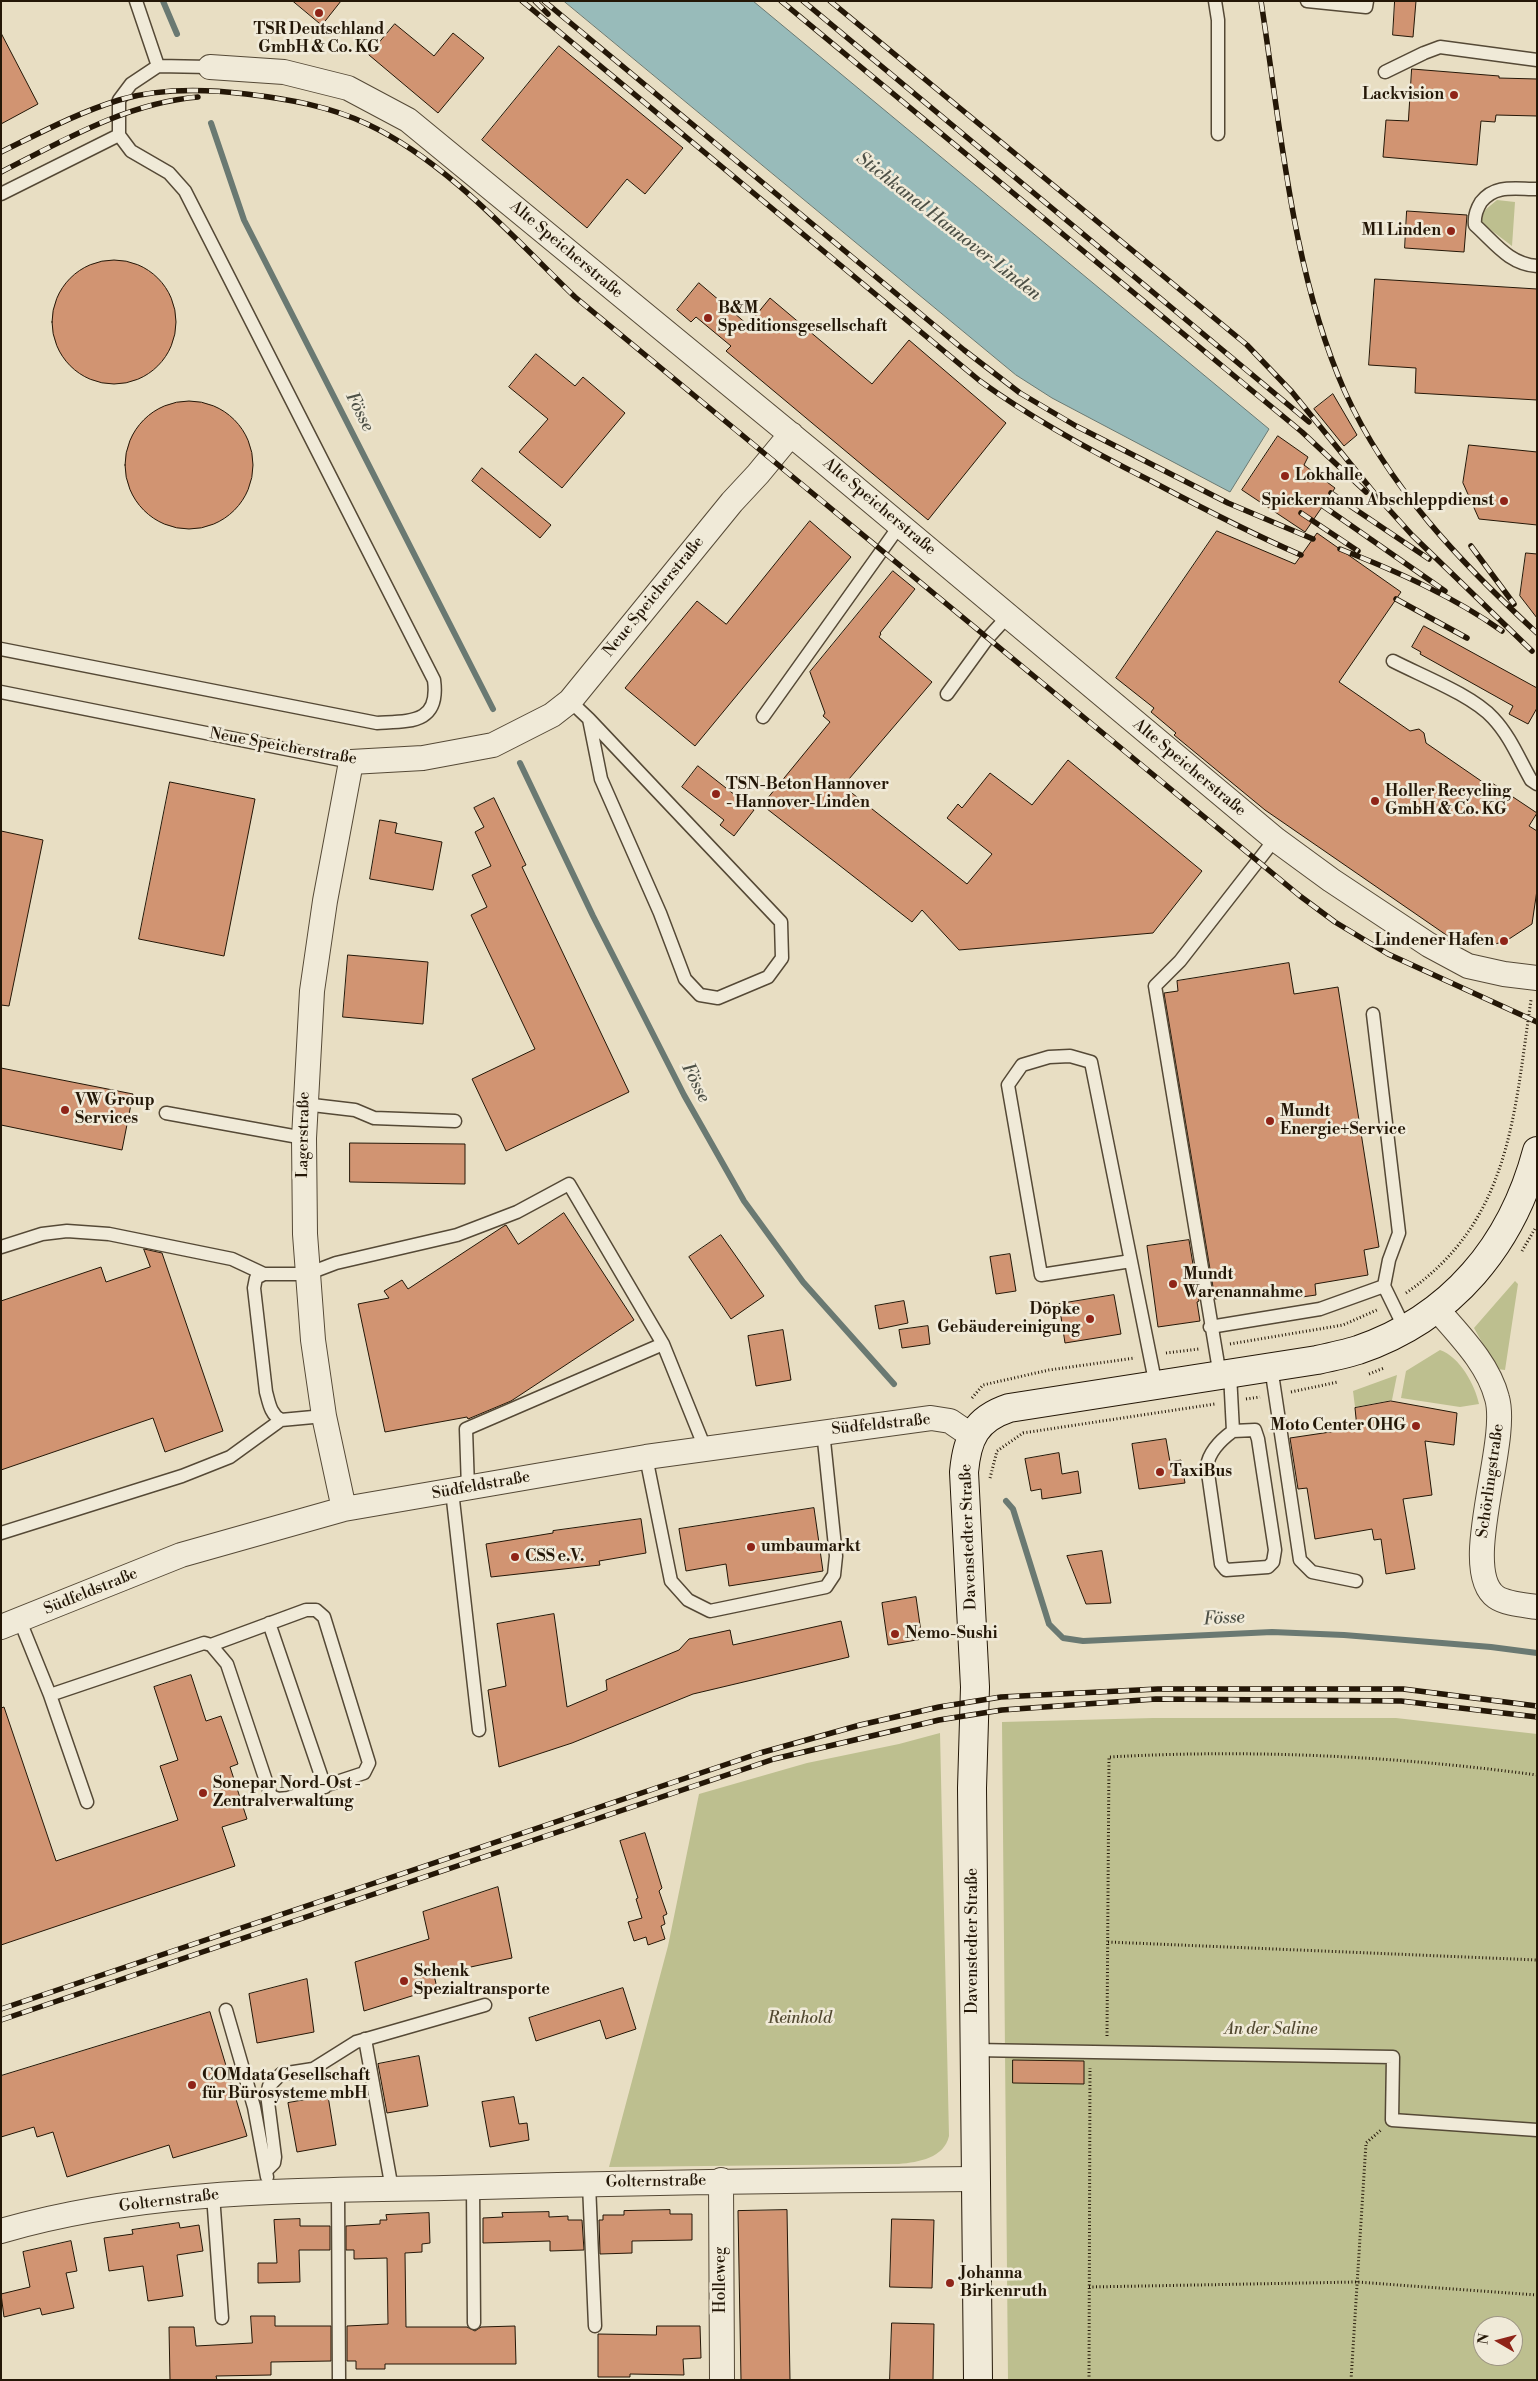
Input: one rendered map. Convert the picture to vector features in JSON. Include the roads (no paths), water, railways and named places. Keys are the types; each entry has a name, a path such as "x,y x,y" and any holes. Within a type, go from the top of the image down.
{"street":[{"name":"Alte Speicherstraße","path":"210,67 284,72 348,88 408,120 791,434 1275,839 1429,945 1468,966 1504,974 1536,978"},
{"name":"Neue Speicherstraße","path":"351,762 423,758 493,745 552,715 570,700 732,502 791,434"},
{"name":"Lagerstraße","path":"344,1509 324,1416 313,1340 307,1274 304,1104 312,991 325,901 351,762"},
{"name":"Davenstedter Straße","path":"978,2380 974,2179 972,1788 975,1687 964,1472 966,1454 972,1436 981,1423 992,1414 1009,1408 1317,1360 1358,1350 1405,1328 1455,1293 1477,1270 1509,1226 1535,1162"},
{"name":"Schörlingstraße","path":"1436,1308 1479,1360 1490,1379 1498,1400 1500,1425 1481,1554 1483,1580 1496,1597 1537,1607"},
{"name":"Südfeldstraße","path":"11,1624 181,1556 344,1509 646,1456 931,1418 950,1421 972,1436"},
{"name":"Golternstraße","path":"1,2231 25,2224 144,2202 213,2195 267,2181 338,2190 721,2180 974,2179"},
{"name":"Holleweg","path":"721,2180 722,2380"}],"lane":[{"path":"136,1 158,66"},
{"path":"1216,1 1218,20 1218,134"},
{"path":"1307,1 1366,7 1367,1"},
{"path":"1386,72 1424,52 1440,47 1537,60"},
{"path":"1,649 377,724 415,721 430,709 436,696 434,680 185,191 169,173 131,150 118,135 119,100 131,84 158,66 210,67"},
{"path":"1,194 118,135"},
{"path":"1537,189 1494,190 1487,194 1478,207 1474,220 1475,225 1511,258 1518,263 1537,266"},
{"path":"763,717 900,525"},
{"path":"947,694 987,639 1008,616"},
{"path":"1393,661 1473,702 1492,717 1507,736 1531,780 1537,784"},
{"name":"Neue Speicherstraße","path":"1,692 351,762"},
{"path":"570,700 589,719 781,922 782,958 768,977 718,998 700,995 685,979 660,913 601,779 589,719"},
{"path":"1233,1431 1225,1375 1214,1347 1210,1327 1155,986 1180,961 1275,839"},
{"path":"1373,1014 1399,1233 1389,1260 1384,1286 1405,1328"},
{"path":"1131,1261 1041,1275 1008,1085 1022,1065 1049,1057 1070,1056 1091,1062 1131,1261 1149,1356 1156,1386"},
{"path":"304,1104 355,1110 374,1118 455,1121"},
{"path":"166,1113 304,1138"},
{"path":"1,1247 42,1234 67,1232 108,1234 232,1259 264,1274 307,1274 336,1263 457,1234 517,1212 569,1184 664,1344 706,1448"},
{"path":"264,1274 256,1278 254,1288 266,1392 275,1417 281,1420"},
{"path":"1210,1327 1320,1309 1384,1286"},
{"path":"479,1730 460,1490 466,1429 664,1344"},
{"path":"1271,1367 1300,1560 1312,1572 1356,1581"},
{"path":"1,1533 182,1476 230,1457 281,1420 324,1416"},
{"path":"1255,1430 1258,1439 1275,1550 1273,1562 1268,1567 1226,1570 1221,1564 1208,1466 1209,1457 1216,1447 1233,1431 1255,1430"},
{"path":"646,1456 671,1581 688,1600 710,1611 826,1587 834,1575 836,1556 823,1431"},
{"path":"50,1695 204,1642 211,1645 227,1664 271,1796 278,1799 288,1798 358,1777 364,1773 369,1763 324,1617 316,1610 306,1610 211,1645"},
{"path":"268,1623 325,1787"},
{"path":"11,1624 50,1695 87,1802"},
{"path":"267,2181 276,2158 267,2094 269,2086 281,2074 313,2069 356,2042 486,2005"},
{"path":"226,2010 254,2107 267,2181"},
{"path":"365,2039 392,2189"},
{"path":"974,2050 1393,2057 1392,2120 1537,2130"},
{"path":"589,2184 595,2326"},
{"path":"473,2187 474,2323"},
{"path":"338,2190 340,2380"},
{"path":"213,2195 222,2318"}],"water":[{"name":"Stichkanal Hannover-Linden","path":"564,1 753,1 1269,429 1230,492 1052,398 1016,375"}],"waterway":[{"name":"Fösse","path":"163,1 177,34"},
{"name":"Fösse","path":"211,123 244,220 493,709"},
{"name":"Fösse","path":"520,763 593,916 684,1095 744,1201 803,1282 894,1384"},
{"name":"Fösse","path":"1006,1501 1013,1509 1049,1624 1063,1638 1083,1641 1272,1632 1344,1635 1491,1647 1537,1653"}],"railway":[{"path":"522,1 980,381 1021,409 1085,446 1225,520 1301,555"},
{"path":"535,1 548,14"},
{"path":"544,1 964,350 1020,393 1076,426 1228,503 1313,539"},
{"path":"781,1 1302,432 1366,492"},
{"path":"803,1 1309,422"},
{"path":"830,1 1247,345 1292,392 1375,494 1412,535 1532,651"},
{"path":"1261,1 1282,150 1300,250 1327,346 1345,392 1362,427 1382,460 1405,492 1454,551 1537,633"},
{"path":"1,152 103,105 150,93 182,91 246,94 308,104 353,118 396,140 424,158 451,179 503,226 575,297 1300,896 1335,922 1388,954 1537,1022"},
{"path":"1,172 72,136 121,115 146,107 198,97"},
{"path":"1331,493 1429,559"},
{"path":"1323,506 1445,591"},
{"path":"1301,513 1358,551"},
{"path":"1471,546 1514,604"},
{"path":"1340,549 1444,595 1502,631"},
{"path":"1396,599 1467,638"},
{"path":"1,2009 760,1753 860,1725 939,1707 1001,1697 1158,1689 1403,1689 1537,1706"},
{"path":"1,2020 774,1759 939,1720 1002,1710 1156,1699 1401,1701 1537,1717"}],"place":[{"name":"TSR Deutschland GmbH & Co. KG","path":"319,13"},
{"name":"Lackvision","path":"1454,95"},
{"name":"M1 Linden","path":"1451,231"},
{"name":"B&M Speditionsgesellschaft","path":"708,318"},
{"name":"Lokhalle","path":"1285,476"},
{"name":"Spickermann Abschleppdienst","path":"1504,501"},
{"name":"TSN-Beton Hannover - Hannover-Linden","path":"716,794"},
{"name":"Holler Recycling GmbH & Co. KG","path":"1375,801"},
{"name":"Lindener Hafen","path":"1504,941"},
{"name":"VW Group Services","path":"65,1110"},
{"name":"Mundt Energie+Service","path":"1270,1121"},
{"name":"Mundt Warenannahme","path":"1173,1284"},
{"name":"Döpke Gebäudereinigung","path":"1090,1319"},
{"name":"Moto Center OHG","path":"1416,1426"},
{"name":"TaxiBus","path":"1160,1472"},
{"name":"umbaumarkt","path":"751,1547"},
{"name":"CSS e.V.","path":"515,1557"},
{"name":"Nemo-Sushi","path":"895,1634"},
{"name":"Sonepar Nord-Ost - Zentralverwaltung","path":"203,1793"},
{"name":"Schenk Spezialtransporte","path":"404,1981"},
{"name":"COMdata Gesellschaft für Bürosysteme mbH","path":"192,2085"},
{"name":"Johanna Birkenruth","path":"950,2283"}],"park label":[{"name":"Reinhold","path":"800,2019"},
{"name":"An der Saline","path":"1271,2030"}]}
